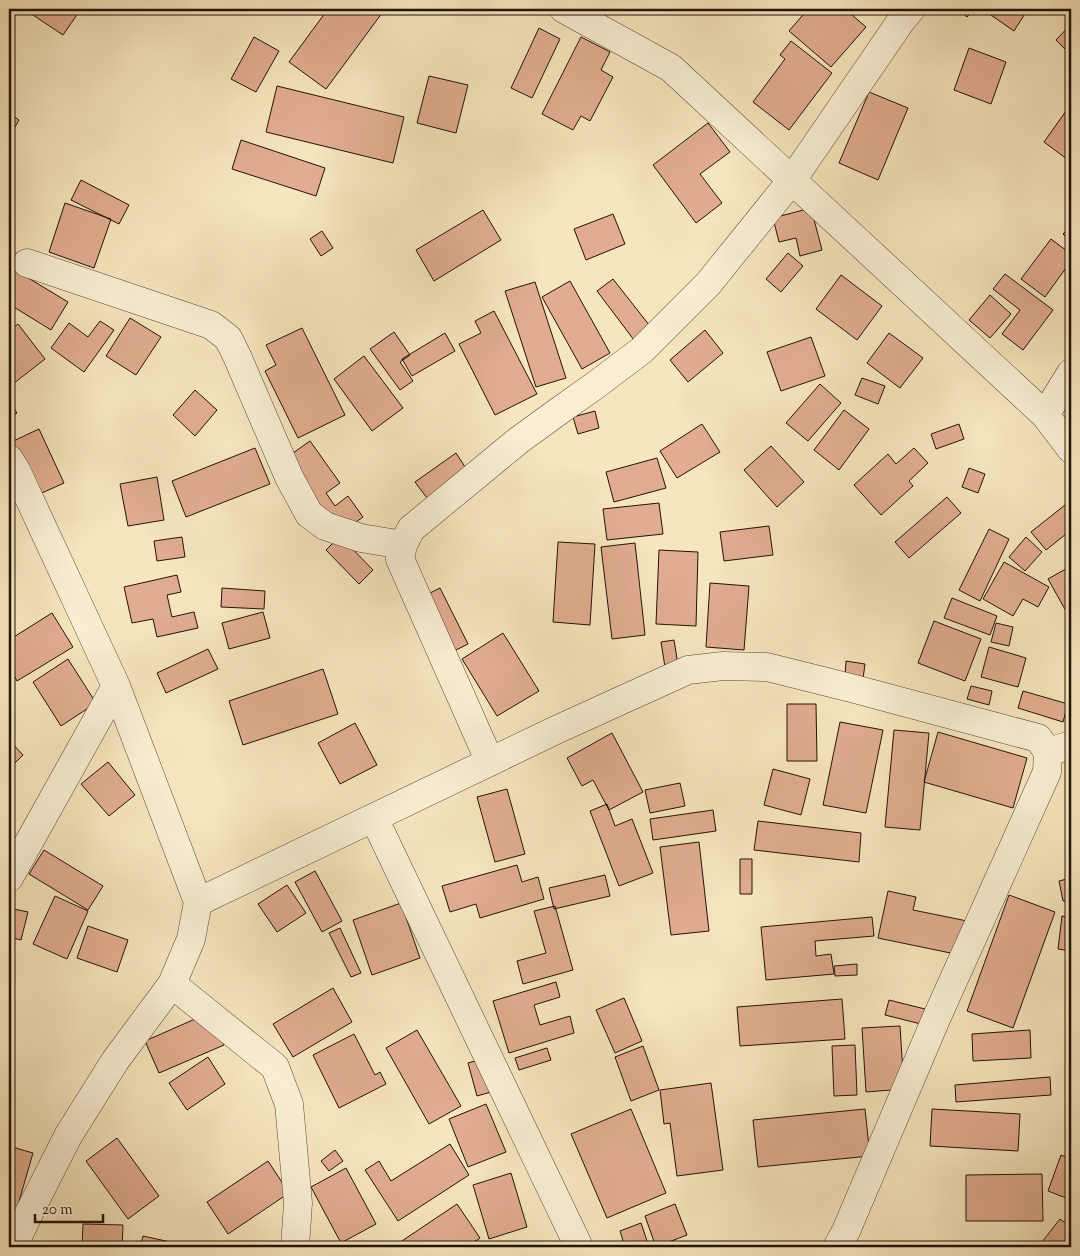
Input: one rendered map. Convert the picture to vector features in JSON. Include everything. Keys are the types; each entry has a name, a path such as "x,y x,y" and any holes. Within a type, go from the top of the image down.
{"street":[{"path":"490,762 400,559 403,545 411,529 519,440 642,350 708,284 792,180 911,9"},
{"path":"568,10 671,68 1045,415 1071,449"},
{"path":"27,264 211,325 228,338 289,477 309,514 325,526 361,538 403,545"},
{"path":"1045,415 1071,373"},
{"path":"9,459 16,470 116,686 198,902 191,939 172,984 115,1061 68,1136 13,1247"},
{"path":"198,902 556,730 688,670 723,666 767,667 1038,738 1060,748 1047,772 936,1019 846,1231 837,1247"},
{"path":"9,878 116,686"},
{"path":"374,818 579,1247"},
{"path":"172,984 275,1067 289,1104 298,1203 295,1247"}],"building":[{"path":"24,9 81,9 63,35"},
{"path":"328,9 385,9 326,89 289,62"},
{"path":"808,9 845,9 866,27 831,67 789,31"},
{"path":"957,9 974,9 967,17"},
{"path":"991,9 1028,9 1014,31 988,13"},
{"path":"1071,24 1071,55 1056,40"},
{"path":"539,28 560,39 532,98 511,88"},
{"path":"254,37 279,51 256,92 231,79"},
{"path":"581,37 610,52 601,70 613,77 590,121 581,116 573,130 542,114"},
{"path":"791,41 832,73 789,130 753,102 785,59 780,55"},
{"path":"969,48 1006,62 991,104 954,90"},
{"path":"429,76 468,85 456,133 417,123"},
{"path":"277,86 404,117 393,163 266,132"},
{"path":"869,92 908,108 878,180 839,163"},
{"path":"1071,104 1071,162 1044,142"},
{"path":"9,113 19,120 11,134 9,132"},
{"path":"708,123 730,152 700,174 722,203 696,223 653,165"},
{"path":"241,140 325,168 316,196 232,169"},
{"path":"81,180 129,205 119,224 71,200"},
{"path":"65,203 111,219 94,268 49,252"},
{"path":"811,208 822,250 800,256 796,238 779,242 773,218"},
{"path":"483,210 501,240 434,281 416,250"},
{"path":"613,214 625,244 586,260 574,229"},
{"path":"1071,225 1071,242 1063,234"},
{"path":"322,231 333,248 321,256 310,239"},
{"path":"1051,239 1071,254 1071,261 1045,297 1021,279"},
{"path":"788,253 803,266 781,292 766,279"},
{"path":"10,267 68,302 51,330 9,304"},
{"path":"1071,273 1071,287 1065,282"},
{"path":"1005,274 1053,310 1023,350 1002,334 1020,310 993,289"},
{"path":"841,275 882,306 857,340 816,309"},
{"path":"613,279 657,335 640,348 597,291"},
{"path":"570,281 610,353 582,369 542,297"},
{"path":"535,282 566,378 536,387 505,291"},
{"path":"990,295 1011,314 990,338 969,320"},
{"path":"494,311 537,394 495,415 459,344 481,333 475,321"},
{"path":"130,318 161,337 136,375 106,356"},
{"path":"100,321 114,330 84,372 51,348 69,323 88,337"},
{"path":"18,324 45,359 9,387 9,331"},
{"path":"302,328 345,415 298,438 265,371 276,365 266,345"},
{"path":"705,330 723,353 688,382 670,360"},
{"path":"394,332 410,355 400,362 413,381 400,390 370,349"},
{"path":"445,333 455,351 412,376 402,359"},
{"path":"889,333 923,358 900,388 867,363"},
{"path":"811,337 825,376 781,391 767,352"},
{"path":"364,356 403,408 372,431 334,379"},
{"path":"862,378 885,386 878,404 855,395"},
{"path":"820,384 841,403 808,441 786,423"},
{"path":"195,390 217,410 195,436 173,415"},
{"path":"9,401 17,413 9,419"},
{"path":"844,410 869,429 839,470 814,450"},
{"path":"595,411 599,428 578,434 573,417"},
{"path":"702,424 720,452 677,478 660,451"},
{"path":"959,424 964,439 936,449 931,434"},
{"path":"39,429 64,483 33,497 9,443"},
{"path":"310,441 340,483 326,493 335,506 348,496 363,517 337,536 283,460"},
{"path":"771,446 804,482 777,507 744,470"},
{"path":"255,448 270,484 186,517 172,481"},
{"path":"914,448 928,463 909,481 913,486 881,515 854,485 888,454 896,464"},
{"path":"456,453 467,470 427,498 415,482"},
{"path":"657,458 666,488 614,502 606,472"},
{"path":"969,468 985,474 978,493 962,487"},
{"path":"157,477 164,520 128,526 120,484"},
{"path":"947,497 961,513 909,558 895,542"},
{"path":"659,503 663,534 607,540 603,509"},
{"path":"1065,505 1071,512 1071,530 1046,550 1031,532"},
{"path":"769,526 773,555 724,561 720,532"},
{"path":"989,529 1009,539 980,601 959,590"},
{"path":"340,536 373,570 359,584 326,550"},
{"path":"182,537 185,557 157,561 154,541"},
{"path":"1026,537 1042,552 1025,571 1009,557"},
{"path":"558,542 595,544 590,625 553,622"},
{"path":"635,543 645,635 612,639 601,547"},
{"path":"659,550 698,552 696,626 656,624"},
{"path":"1004,562 1049,587 1038,607 1023,599 1013,616 983,599"},
{"path":"1071,566 1071,620 1048,579"},
{"path":"177,575 181,592 167,595 172,617 194,612 198,628 157,637 153,619 132,623 124,587"},
{"path":"710,583 749,586 744,650 706,647"},
{"path":"222,588 265,591 264,609 221,607"},
{"path":"440,588 468,644 452,652 424,596"},
{"path":"952,598 997,616 990,635 944,618"},
{"path":"263,612 270,638 229,649 222,623"},
{"path":"52,613 73,647 17,681 9,666 9,640"},
{"path":"934,621 981,639 965,681 918,663"},
{"path":"996,623 1013,627 1009,646 991,642"},
{"path":"503,633 539,691 497,716 462,659"},
{"path":"674,640 678,665 665,667 661,642"},
{"path":"989,647 1026,658 1018,687 981,677"},
{"path":"208,649 218,669 166,693 157,673"},
{"path":"68,659 96,703 61,726 33,682"},
{"path":"846,661 865,664 863,679 845,677"},
{"path":"323,669 338,714 243,745 229,701"},
{"path":"971,686 992,691 989,705 967,699"},
{"path":"1023,691 1068,704 1063,722 1018,708"},
{"path":"787,704 816,704 817,761 787,761"},
{"path":"840,722 883,730 866,813 823,805"},
{"path":"355,723 377,765 340,784 318,743"},
{"path":"894,730 929,733 920,830 885,827"},
{"path":"938,732 1027,758 1013,808 924,782"},
{"path":"612,733 643,792 609,810 593,780 582,786 567,758"},
{"path":"9,740 23,755 9,769"},
{"path":"108,762 135,795 109,816 81,784"},
{"path":"773,769 810,779 801,815 764,805"},
{"path":"680,783 685,806 650,813 645,790"},
{"path":"507,789 525,854 495,862 477,797"},
{"path":"607,804 615,826 632,819 653,873 619,886 590,811"},
{"path":"713,810 716,831 653,840 650,819"},
{"path":"758,821 861,833 859,862 754,850"},
{"path":"699,842 709,931 671,935 660,847"},
{"path":"44,850 103,886 88,910 29,874"},
{"path":"740,859 752,859 752,894 740,894"},
{"path":"517,865 522,882 538,877 544,899 480,918 476,904 450,912 442,886"},
{"path":"315,871 342,921 322,932 295,882"},
{"path":"605,875 610,896 554,909 549,888"},
{"path":"1071,878 1071,900 1063,901 1059,881"},
{"path":"287,885 306,913 277,932 258,904"},
{"path":"888,891 916,897 913,910 972,922 965,956 878,938"},
{"path":"1009,895 1055,912 1013,1028 967,1011"},
{"path":"55,896 88,911 67,959 33,944"},
{"path":"401,903 420,958 372,975 353,920"},
{"path":"555,906 573,970 523,984 517,961 546,953 534,911"},
{"path":"9,908 28,912 21,940 9,937"},
{"path":"1062,916 1071,918 1071,951 1058,949"},
{"path":"872,917 874,936 815,941 816,956 831,954 834,974 766,980 761,927"},
{"path":"88,926 128,940 117,972 77,958"},
{"path":"340,928 361,973 351,977 329,933"},
{"path":"857,964 857,975 835,976 834,966"},
{"path":"556,982 560,997 534,1005 540,1025 570,1016 574,1033 509,1053 493,1001"},
{"path":"333,988 352,1022 293,1057 273,1024"},
{"path":"624,998 642,1041 615,1053 596,1010"},
{"path":"842,999 845,1039 740,1046 737,1007"},
{"path":"889,1000 941,1013 937,1028 885,1015"},
{"path":"211,1012 224,1045 159,1073 145,1041"},
{"path":"900,1026 904,1089 866,1092 862,1028"},
{"path":"417,1030 461,1106 429,1124 386,1048"},
{"path":"1030,1030 1031,1058 973,1061 972,1034"},
{"path":"354,1034 375,1075 380,1072 386,1084 339,1108 313,1055"},
{"path":"855,1045 857,1095 834,1096 832,1046"},
{"path":"643,1046 659,1090 631,1101 615,1057"},
{"path":"547,1048 551,1060 519,1070 515,1058"},
{"path":"208,1057 225,1084 187,1110 169,1083"},
{"path":"489,1057 498,1090 477,1096 468,1063"},
{"path":"1050,1077 1051,1095 956,1102 955,1085"},
{"path":"711,1083 723,1170 677,1176 670,1123 664,1124 660,1090"},
{"path":"486,1104 506,1152 468,1167 449,1119"},
{"path":"631,1109 666,1193 607,1218 571,1134"},
{"path":"865,1109 870,1156 758,1167 753,1120"},
{"path":"932,1109 1020,1114 1018,1151 930,1146"},
{"path":"117,1138 159,1196 128,1219 86,1161"},
{"path":"450,1144 469,1175 398,1221 365,1170 379,1161 391,1181"},
{"path":"9,1146 33,1153 9,1236"},
{"path":"335,1150 343,1161 329,1171 321,1161"},
{"path":"1061,1155 1071,1159 1071,1200 1048,1191"},
{"path":"268,1161 289,1193 228,1234 207,1202"},
{"path":"346,1168 376,1224 341,1243 311,1187"},
{"path":"511,1173 527,1227 489,1239 473,1185"},
{"path":"1042,1174 1043,1221 966,1221 966,1175"},
{"path":"457,1204 480,1238 467,1247 393,1247"},
{"path":"675,1204 687,1235 656,1247 645,1216"},
{"path":"1060,1219 1071,1227 1071,1247 1038,1247"},
{"path":"641,1223 649,1247 625,1247 620,1231"},
{"path":"83,1224 123,1225 122,1247 82,1247"},
{"path":"143,1236 193,1247 140,1247"}]}
